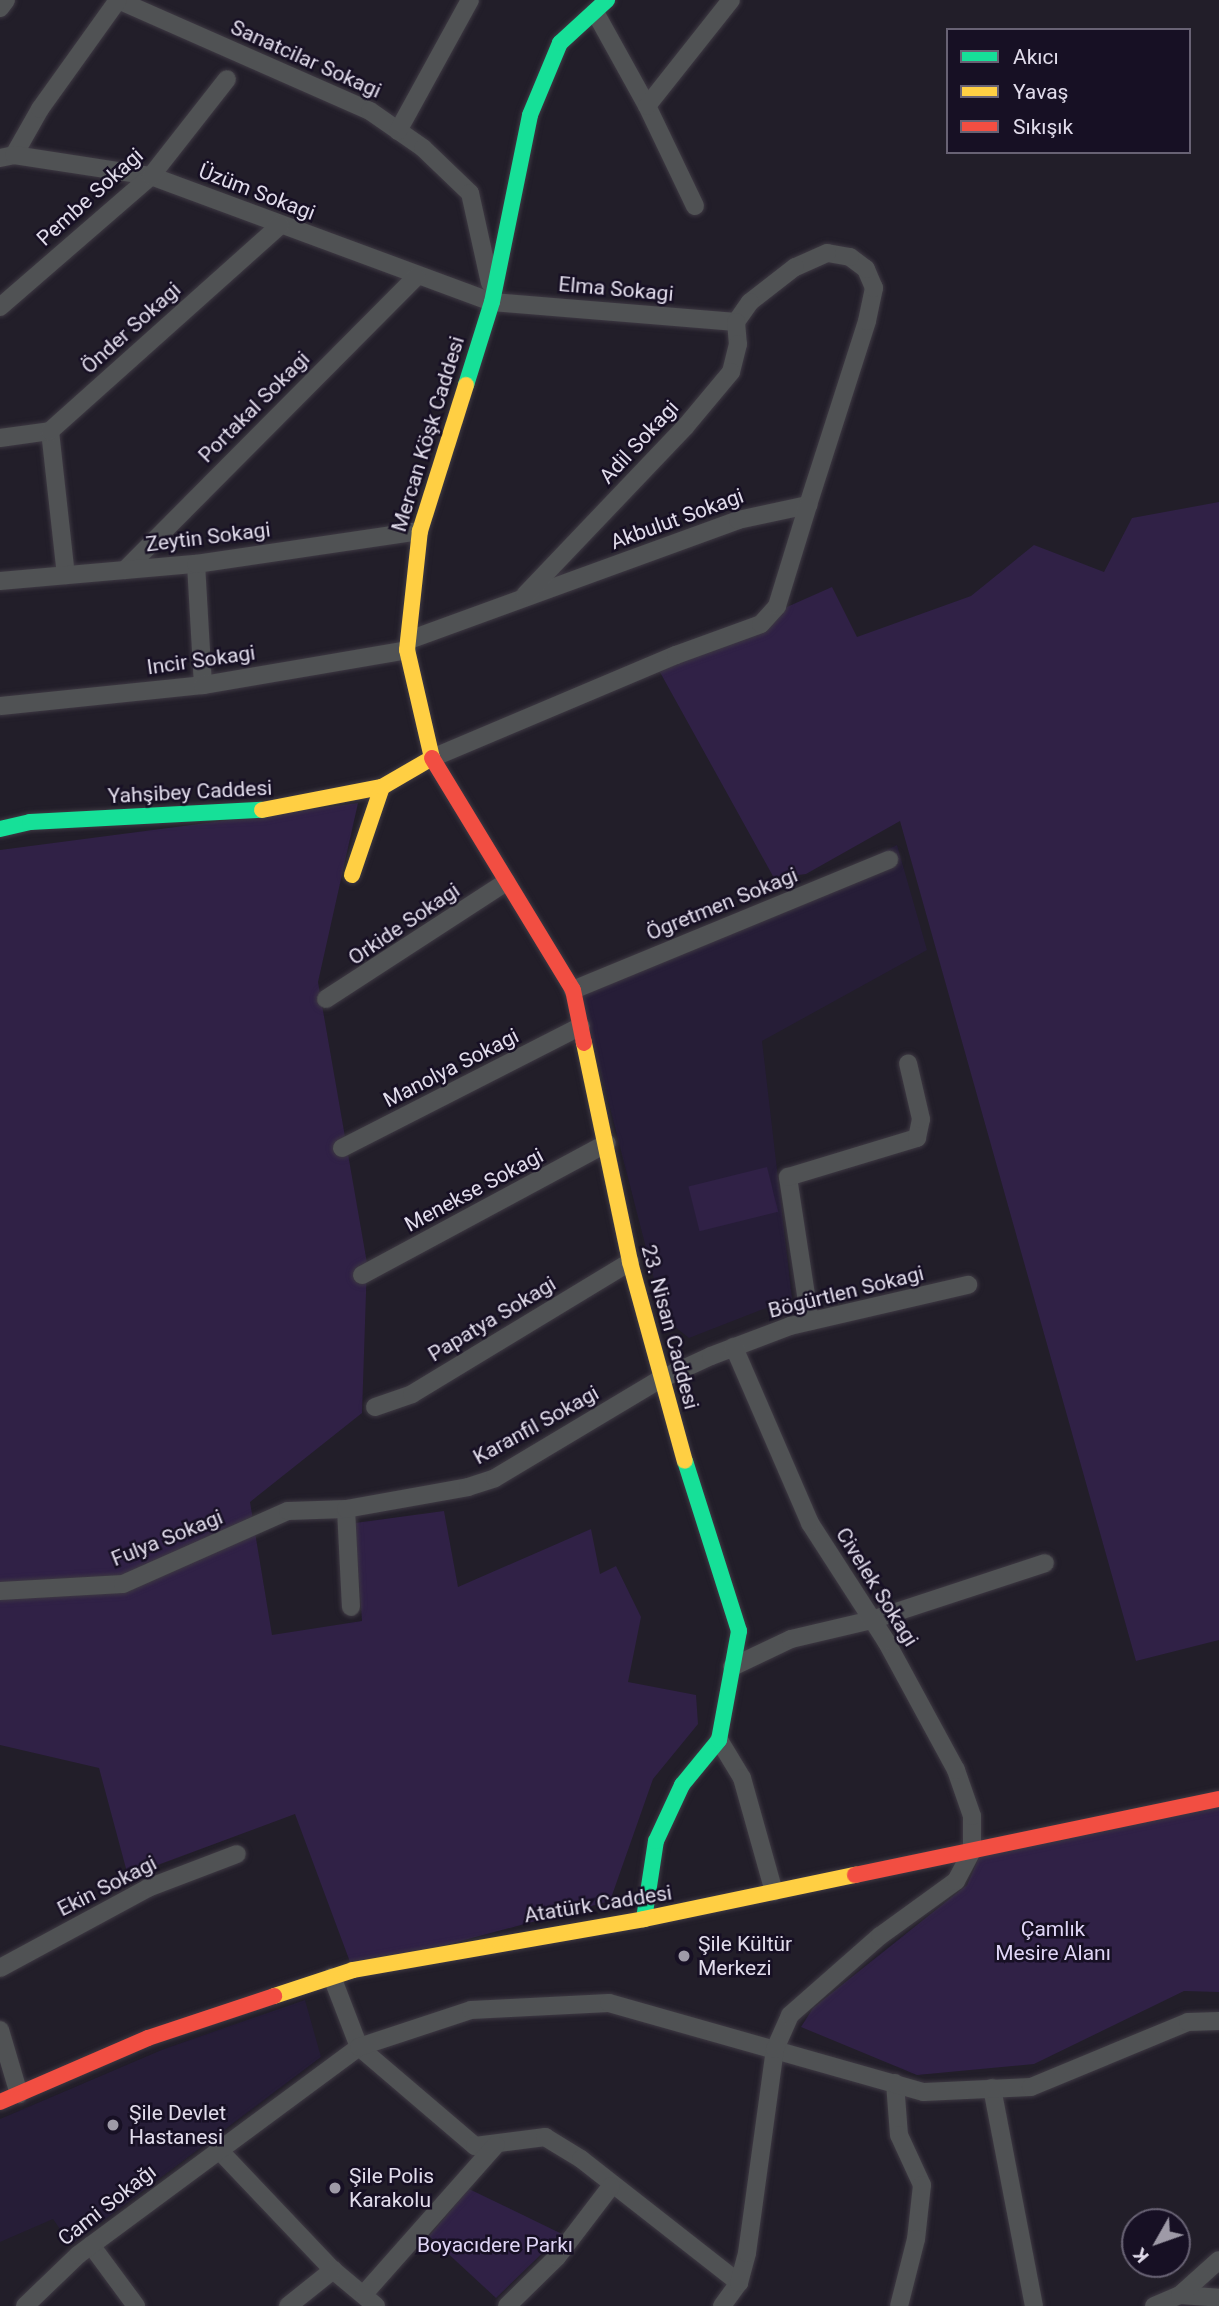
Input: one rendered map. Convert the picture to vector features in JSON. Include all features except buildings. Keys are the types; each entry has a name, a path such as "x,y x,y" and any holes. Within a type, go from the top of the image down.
{"street":[{"path":"0,8 6,0"},
{"path":"7,156 118,0"},
{"name":"Sanatcilar Sokagi","path":"118,0 370,111 398,131 470,193 492,302"},
{"path":"398,131 470,0"},
{"path":"646,106 731,0"},
{"path":"599,5 695,206"},
{"name":"Mercan Köşk Caddesi","path":"432,758 408,645 420,531 492,302 530,115 559,43 599,5"},
{"name":"Pembe Sokagi","path":"0,307 151,176 227,79"},
{"name":"Üzüm Sokagi","path":"7,156 151,176 492,302"},
{"name":"Önder Sokagi","path":"50,431 280,225"},
{"path":"352,876 382,787 432,758 676,654 761,624 777,606 867,321 874,288 866,269 850,257 827,253 795,267 750,302 736,322"},
{"name":"Portakal Sokagi","path":"125,570 416,276"},
{"name":"Elma Sokagi","path":"492,302 736,322"},
{"name":"Adil Sokagi","path":"525,595 685,427 731,372 738,344 736,322"},
{"path":"0,438 50,431 66,575"},
{"name":"Akbulut Sokagi","path":"408,645 525,595 744,517 808,505"},
{"name":"Zeytin Sokagi","path":"0,581 196,564 420,531"},
{"path":"196,564 203,685"},
{"name":"Incir Sokagi","path":"0,706 203,685 408,645"},
{"name":"23. Nisan Caddesi","path":"432,758 573,990 630,1262 659,1380 739,1631 719,1740 682,1785 656,1841 644,1919"},
{"name":"Yahşibey Caddesi","path":"0,829 30,822 278,809 382,787"},
{"name":"Ögretmen Sokagi","path":"573,990 889,860"},
{"name":"Orkide Sokagi","path":"326,999 506,882"},
{"name":"Manolya Sokagi","path":"342,1148 581,1026"},
{"path":"810,1321 788,1177 917,1138 921,1119 908,1063"},
{"name":"Menekse Sokagi","path":"362,1275 607,1143"},
{"name":"Papatya Sokagi","path":"375,1407 412,1394 630,1262"},
{"name":"Bögürtlen Sokagi","path":"659,1380 734,1347 810,1321 968,1285"},
{"name":"Civelek Sokagi","path":"734,1347 810,1523 872,1620 956,1770 972,1816 972,1851"},
{"name":"Karanfil Sokagi","path":"346,1509 444,1494 495,1478 659,1380"},
{"path":"346,1509 351,1607"},
{"name":"Fulya Sokagi","path":"0,1591 123,1584 288,1511 346,1509"},
{"path":"732,1667 791,1639 872,1620 1045,1563"},
{"path":"719,1740 742,1778 774,1892"},
{"name":"Atatürk Caddesi","path":"0,2102 148,2038 332,1977 541,1934 644,1919 1219,1799"},
{"path":"722,2306 739,2283 775,2049 790,2015 880,1936 956,1881 972,1851"},
{"name":"Ekin Sokagi","path":"0,1968 148,1888 237,1854"},
{"path":"332,1977 359,2047 475,2146 545,2137 581,2159 611,2186 739,2283"},
{"name":"Cami Sokağı","path":"25,2306 91,2245 218,2148 359,2047 471,2010 609,2003 924,2092 1031,2087 1188,2022 1219,2021"},
{"path":"0,2029 19,2094"},
{"path":"895,2083 899,2135 922,2185 916,2239 899,2306"},
{"path":"992,2088 1034,2306"},
{"path":"218,2148 333,2270 370,2300 496,2145"},
{"path":"507,2306 557,2257 611,2186"},
{"path":"91,2245 136,2306"},
{"path":"1154,2306 1180,2295 1219,2260"},
{"path":"288,2306 333,2270"},
{"path":"1180,2295 1219,2298"}],"shaded area":[{"path":"897,845 927,950 762,1041 792,1298 689,1338 664,1318 581,995"},
{"name":"Şile Devlet Hastanesi","path":"305,2000 321,2057 71,2245 53,2219 0,2242 0,2119 164,2049"}],"green space":[{"path":"1219,502 1219,1640 1136,1661 900,821 806,874 774,878 656,665 832,587 857,637 971,596 1034,545 1104,572 1132,518"},
{"path":"358,803 318,982 367,1263 362,1413 250,1502 272,1635 362,1621 355,1523 444,1511 458,1587 591,1529 600,1574 616,1566 641,1617 628,1682 696,1695 698,1724 653,1779 610,1901 353,1970 295,1814 128,1876 99,1768 0,1745 0,850"},
{"path":"767,1167 778,1212 700,1231 688,1187"},
{"name":"Çamlık Mesire Alanı","path":"1219,1803 1219,1992 1184,1991 1034,2064 917,2075 801,2027 813,2008 967,1885 981,1853"},
{"name":"Boyacıdere Parkı","path":"469,2189 562,2234 496,2298 429,2236"}],"traffic: fast":[{"path":"466,385 492,302 530,115 560,43 607,0"},
{"path":"0,829 30,822 262,810"},
{"path":"644,1919 656,1841 682,1785 719,1740 739,1631 685,1461"}],"traffic: slow":[{"path":"352,875 382,787 432,758 407,650 420,531 466,385"},
{"path":"262,810 382,787"},
{"path":"584,1043 630,1262 685,1461"},
{"path":"274,1996 353,1970 644,1919 855,1875"}],"traffic: jam":[{"path":"432,758 573,990 584,1043"},
{"path":"855,1875 1219,1799"},
{"path":"0,2102 148,2038 274,1996"}],"place":[{"name":"Şile Kültür Merkezi","path":"684,1956"},
{"name":"Şile Devlet Hastanesi","path":"113,2125"},
{"name":"Şile Polis Karakolu","path":"335,2188"}]}
